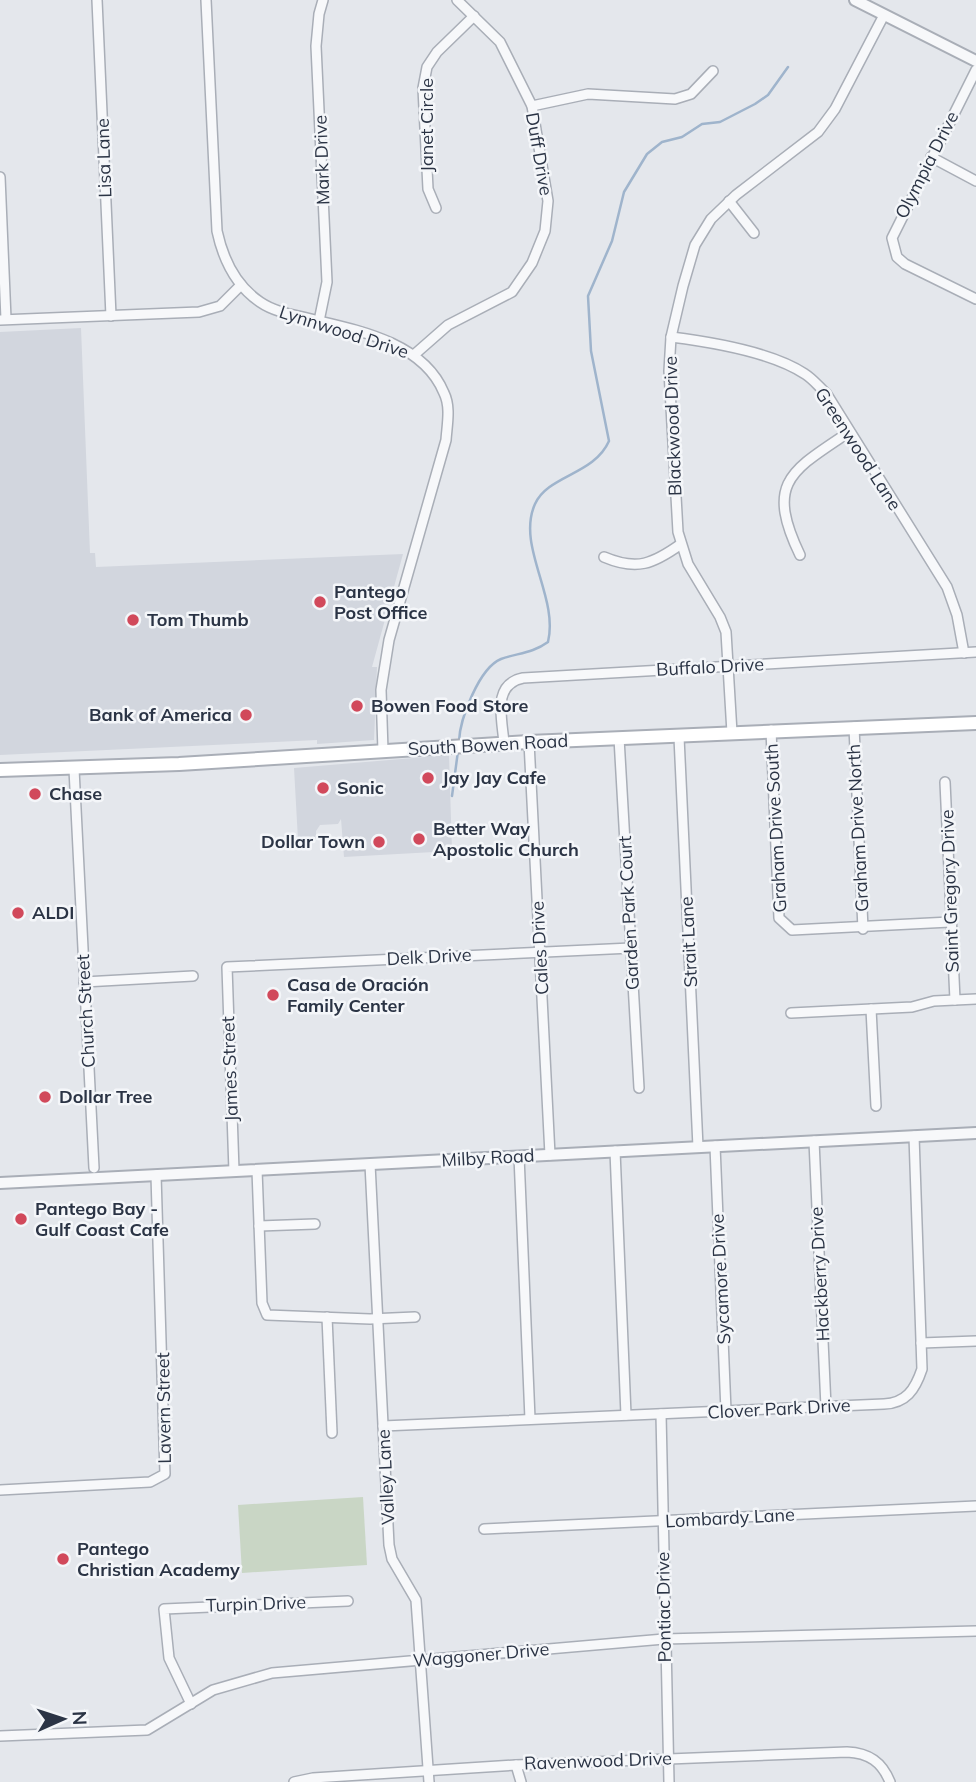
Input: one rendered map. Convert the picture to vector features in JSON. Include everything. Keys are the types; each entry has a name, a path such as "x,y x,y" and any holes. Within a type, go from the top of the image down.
{"main road":[{"name":"South Bowen Road","path":"0,770 74,769 529,741 976,723"}],"street":[{"name":"Lisa Lane","path":"97,0 111,316"},
{"name":"Lynnwood Drive","path":"206,0 217,231 222,253 241,285 261,303 276,311 319,321 415,355 445,394 448,412 446,438 389,640 381,690 383,751"},
{"name":"Mark Drive","path":"319,321 327,282 316,46 323,0"},
{"name":"Duff Drive","path":"415,355 448,325 512,292 533,263 545,231 548,201 532,106 500,42 457,0"},
{"path":"855,0 976,61"},
{"name":"Blackwood Drive","path":"732,733 726,632 688,564 681,544 676,511 670,383 671,337 695,245 711,219 729,201 818,132 835,109 884,15"},
{"name":"Janet Circle","path":"436,208 428,189 423,88 427,67 437,52 474,16"},
{"name":"Olympia Drive","path":"976,69 895,229 892,246 905,264 976,299"},
{"path":"532,106 587,94 675,99 691,94 713,71"},
{"path":"931,157 976,181"},
{"path":"0,177 3,320 212,310 241,285"},
{"path":"729,201 754,233"},
{"name":"Greenwood Lane","path":"671,337 723,343 805,374 826,393 947,587 957,615 964,653"},
{"path":"800,555 783,512 785,491 794,471 849,432"},
{"path":"604,557 624,565 642,565 666,555 681,544"},
{"name":"Buffalo Drive","path":"504,743 502,697 510,680 976,652"},
{"name":"Graham Drive North","path":"853,727 863,929"},
{"name":"Graham Drive South","path":"771,730 779,918 783,925 792,930 863,929"},
{"name":"Strait Lane","path":"679,737 698,1147"},
{"name":"Garden Park Court","path":"619,738 639,1088"},
{"name":"Cales Drive","path":"529,741 550,1155"},
{"name":"Church Street","path":"74,769 94,1168"},
{"name":"Saint Gregory Drive","path":"945,782 955,1000"},
{"path":"863,929 950,922"},
{"name":"Delk Drive","path":"227,967 631,948"},
{"name":"James Street","path":"227,967 234,1171"},
{"path":"84,982 193,976"},
{"path":"791,1013 976,999"},
{"path":"871,1009 876,1107"},
{"name":"Milby Road","path":"0,1183 976,1133"},
{"name":"Clover Park Drive","path":"383,1426 826,1407 895,1403 905,1398 918,1382 922,1369 914,1136"},
{"name":"Hackberry Drive","path":"814,1141 826,1407"},
{"name":"Sycamore Drive","path":"715,1146 726,1411"},
{"path":"615,1152 626,1415"},
{"path":"519,1156 530,1419"},
{"name":"Valley Lane","path":"370,1164 389,1545 392,1559 416,1600 429,1782"},
{"path":"257,1170 265,1313 270,1316 415,1317"},
{"name":"Lavern Street","path":"0,1490 150,1482 165,1474 156,1175"},
{"path":"259,1226 315,1224"},
{"path":"327,1317 332,1433"},
{"path":"921,1343 976,1341"},
{"name":"Pontiac Drive","path":"660,1414 669,1782"},
{"name":"Lombardy Lane","path":"484,1529 976,1506"},
{"name":"Turpin Drive","path":"191,1703 169,1658 164,1609 348,1601"},
{"name":"Waggoner Drive","path":"0,1736 147,1730 213,1690 272,1673 664,1639 976,1631"},
{"name":"Ravenwood Drive","path":"294,1782 516,1765 854,1753 878,1762 890,1782"},
{"path":"516,1765 521,1782"}],"shaded area":[{"path":"81,328 90,553 95,553 96,567 403,554 372,667 377,667 374,740 317,744 317,740 0,755 0,332"},
{"path":"449,755 452,851 344,857 341,819 338,824 320,825 316,831 316,839 298,840 294,768"}],"green space":[{"path":"363,1497 367,1565 242,1573 238,1505"}],"waterway":[{"path":"459,741 472,695 493,664 548,642 548,607 531,537 535,504 541,494 550,487 593,461 609,441 591,351 588,296 612,241 624,192 647,154 662,142 682,137 702,124 720,122 755,104 768,95 788,67"},
{"path":"452,796 458,751"}],"place":[{"name":"Pantego Post Office","path":"320,602"},
{"name":"Tom Thumb","path":"133,620"},
{"name":"Bowen Food Store","path":"357,706"},
{"name":"Bank of America","path":"246,715"},
{"name":"Jay Jay Cafe","path":"428,778"},
{"name":"Sonic","path":"323,788"},
{"name":"Chase","path":"35,794"},
{"name":"Better Way Apostolic Church","path":"419,839"},
{"name":"Dollar Town","path":"379,842"},
{"name":"ALDI","path":"18,913"},
{"name":"Casa de Oración Family Center","path":"273,995"},
{"name":"Dollar Tree","path":"45,1097"},
{"name":"Pantego Bay - Gulf Coast Cafe","path":"21,1219"},
{"name":"Pantego Christian Academy","path":"63,1559"}]}
